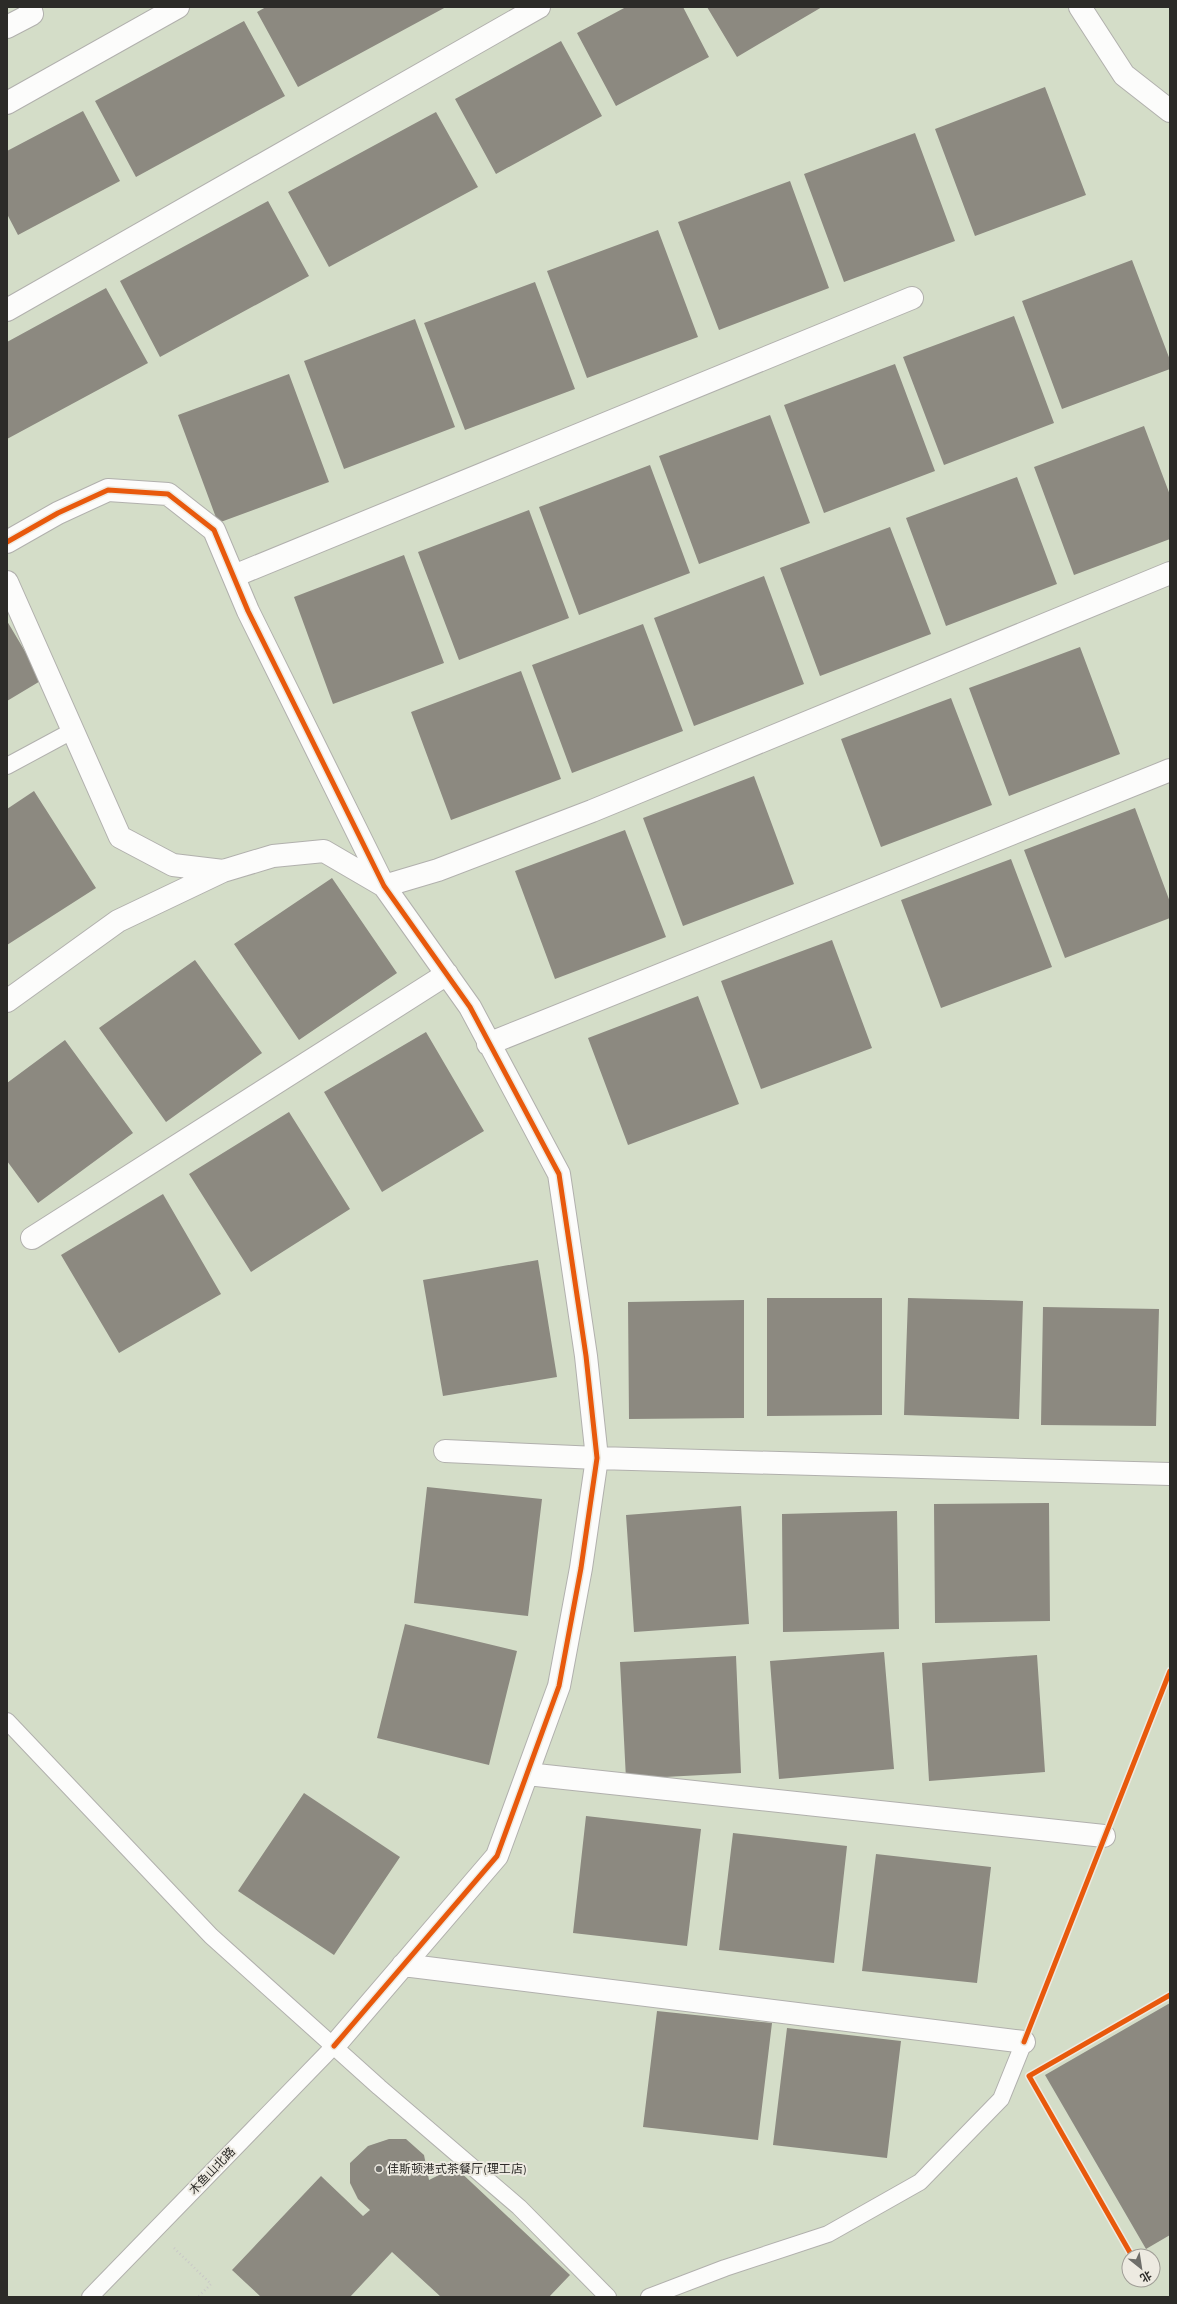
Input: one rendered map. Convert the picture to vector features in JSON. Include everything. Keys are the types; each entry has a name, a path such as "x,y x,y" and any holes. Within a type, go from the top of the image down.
{"street":[{"path":"7,27 32,14 30,7"},
{"path":"7,103 178,7"},
{"path":"7,310 539,7"},
{"path":"1080,7 1124,75 1170,111"},
{"path":"234,576 912,298"},
{"path":"7,542 58,513 108,490 168,494 214,530 248,611 384,886 470,1007 488,1044 559,1174 586,1356 597,1458 581,1568 559,1686 497,1856 334,2046"},
{"path":"7,1001 118,921 223,870 273,856 324,851 384,886 438,870 592,811 1170,573"},
{"path":"7,582 120,837 173,865 223,870"},
{"path":"488,1044 1170,770"},
{"path":"32,1238 447,974"},
{"path":"445,1451 597,1458 1170,1474"},
{"path":"527,1774 1104,1836"},
{"path":"403,1965 1024,2042"}],"lane":[{"path":"7,766 72,731"},
{"path":"7,1721 211,1936 334,2046 519,2207 608,2297"},
{"path":"649,2297 725,2268 828,2234 920,2182 1001,2099 1024,2042"},
{"name":"木鱼山北路","path":"90,2297 334,2046"}],"path":[{"path":"155,2229 211,2284 198,2297"}],"green space":[{"path":"7,7 1170,7 1170,2297 7,2297"}],"building":[{"path":"266,7 446,7 298,87 257,12"},
{"path":"626,7 683,7 709,57 616,106 577,33"},
{"path":"707,7 822,7 737,57"},
{"path":"244,21 285,96 136,177 95,101"},
{"path":"561,41 602,116 496,174 455,99"},
{"path":"1045,87 1086,195 975,236 935,129"},
{"path":"83,111 120,181 18,235 7,214 7,151"},
{"path":"436,112 478,187 329,267 288,192"},
{"path":"915,133 955,241 844,282 804,174"},
{"path":"790,181 829,288 719,330 678,222"},
{"path":"268,201 309,276 160,357 120,281"},
{"path":"658,230 698,337 587,378 547,271"},
{"path":"1132,260 1170,360 1170,369 1062,409 1022,301"},
{"path":"535,282 575,389 465,430 424,323"},
{"path":"106,288 148,363 7,439 7,342"},
{"path":"1014,316 1054,423 944,465 903,357"},
{"path":"415,319 455,427 344,469 304,361"},
{"path":"895,364 935,471 824,513 784,405"},
{"path":"289,374 329,482 218,523 178,415"},
{"path":"770,415 810,523 699,564 659,456"},
{"path":"1144,426 1170,495 1170,539 1074,575 1034,467"},
{"path":"650,465 690,573 579,615 539,507"},
{"path":"1017,477 1057,584 946,626 906,518"},
{"path":"529,510 569,618 459,660 418,552"},
{"path":"890,527 931,634 820,676 780,568"},
{"path":"404,555 444,663 333,704 294,597"},
{"path":"764,576 804,684 694,726 654,618"},
{"path":"7,621 42,680 7,701"},
{"path":"643,624 683,731 572,773 532,665"},
{"path":"1080,647 1120,754 1009,796 969,688"},
{"path":"521,671 561,779 451,820 411,712"},
{"path":"951,698 992,805 881,847 841,739"},
{"path":"754,776 794,884 683,926 643,818"},
{"path":"34,791 96,888 7,945 7,809"},
{"path":"1135,808 1170,902 1170,918 1065,958 1024,850"},
{"path":"625,830 666,937 555,979 515,871"},
{"path":"1011,859 1052,967 941,1008 901,900"},
{"path":"332,878 397,973 299,1040 234,944"},
{"path":"832,940 872,1048 761,1089 721,981"},
{"path":"195,960 262,1053 166,1122 99,1028"},
{"path":"698,996 739,1104 628,1145 588,1038"},
{"path":"426,1032 484,1131 382,1192 324,1092"},
{"path":"65,1040 133,1133 38,1203 7,1161 7,1083"},
{"path":"289,1112 350,1209 251,1272 189,1174"},
{"path":"163,1194 221,1294 119,1353 61,1255"},
{"path":"538,1260 557,1377 443,1396 423,1280"},
{"path":"767,1298 882,1298 882,1415 767,1416"},
{"path":"908,1298 1023,1301 1019,1419 904,1415"},
{"path":"744,1300 744,1418 629,1419 628,1302"},
{"path":"1043,1307 1159,1309 1156,1426 1041,1425"},
{"path":"427,1487 542,1499 528,1616 414,1603"},
{"path":"1049,1503 1050,1621 935,1623 934,1504"},
{"path":"741,1506 749,1624 634,1632 626,1515"},
{"path":"897,1511 899,1629 783,1632 782,1514"},
{"path":"405,1624 517,1651 489,1765 377,1738"},
{"path":"884,1652 894,1769 779,1779 770,1661"},
{"path":"1037,1655 1045,1772 929,1781 922,1663"},
{"path":"736,1656 741,1773 626,1779 620,1662"},
{"path":"304,1793 400,1857 334,1955 238,1891"},
{"path":"586,1816 701,1829 687,1946 573,1933"},
{"path":"733,1833 847,1846 834,1963 719,1950"},
{"path":"876,1854 991,1867 977,1983 862,1971"},
{"path":"1170,2003 1170,2235 1145,2248 1045,2075"},
{"path":"657,2011 772,2023 758,2140 643,2127"},
{"path":"787,2028 901,2041 887,2158 773,2145"},
{"path":"389,2139 406,2139 424,2155 429,2180 455,2167 570,2275 549,2297 441,2297 392,2252 350,2297 261,2297 232,2270 321,2176 363,2216 370,2210 358,2199 350,2183 350,2163 368,2146"}],"cycle path":[{"path":"7,542 58,513 108,490 168,494 214,530 248,611 384,886 470,1007 559,1174 586,1356 597,1458 581,1568 559,1686 497,1856 334,2046"},
{"path":"1024,2042 1170,1671"},
{"path":"1127,2248 1029,2076 1170,1995"}],"place":[{"name":"佳斯顿港式茶餐厅(理工店)","path":"379,2169"}]}
